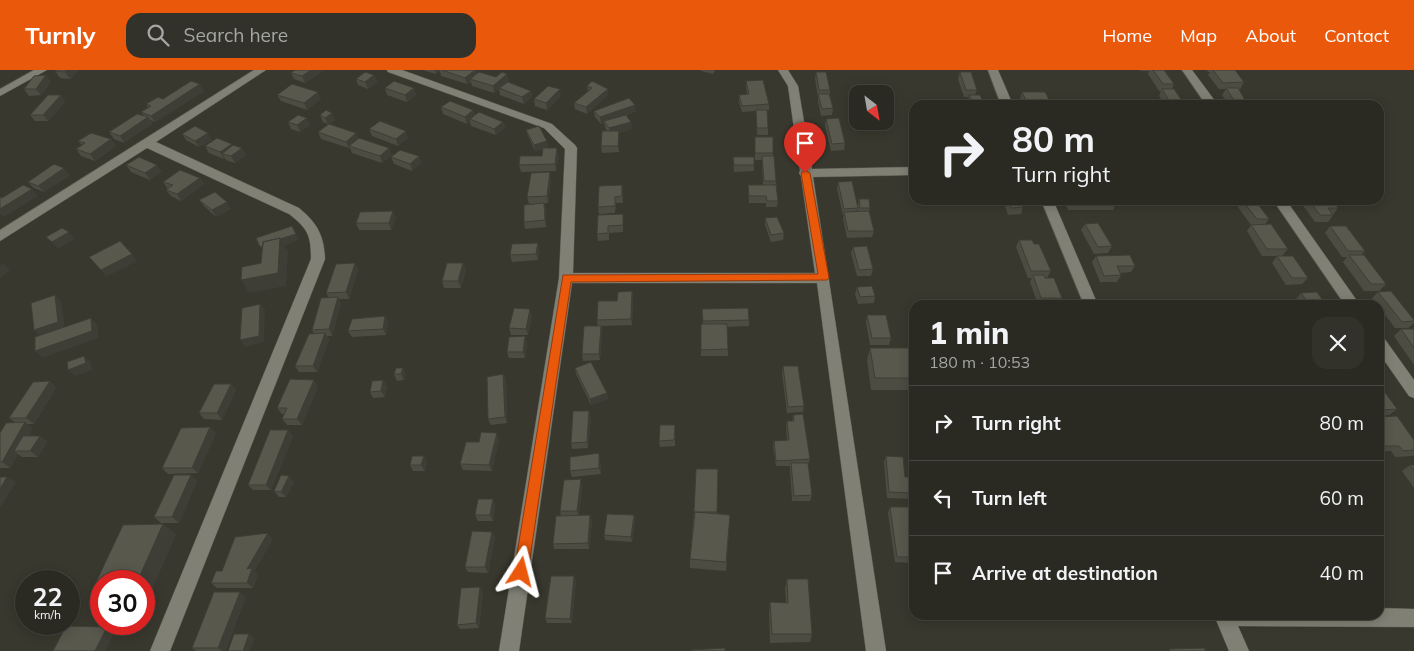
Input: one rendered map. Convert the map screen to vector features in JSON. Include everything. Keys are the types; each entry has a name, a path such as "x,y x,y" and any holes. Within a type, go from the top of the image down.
{"street":[{"path":"0,94 42,70"},
{"path":"0,236 145,142 261,70"},
{"path":"392,70 548,126 571,148 566,278 509,651"},
{"path":"783,70 793,86 805,173 824,278 876,651"},
{"path":"993,70 1005,100"},
{"path":"1187,70 1208,100"},
{"path":"145,142 294,211 310,225 318,240 318,259 160,651"},
{"path":"805,173 909,171"},
{"path":"1049,205 1089,300"},
{"path":"1283,205 1349,300"},
{"path":"566,278 824,278"},
{"path":"1384,349 1414,392"},
{"path":"1384,618 1414,618"},
{"path":"1226,620 1239,651"}],"building":[{"path":"67,70 65,72 55,71"},
{"path":"295,70 311,70 302,76 291,73"},
{"path":"442,70 475,70 465,78"},
{"path":"1153,70 1164,70 1174,84 1163,84"},
{"path":"1213,70 1235,70 1244,82 1223,83"},
{"path":"365,72 374,75 365,82 356,79"},
{"path":"479,72 496,77 502,72 507,74 493,86 470,79"},
{"path":"816,72 826,72 830,90 819,90"},
{"path":"960,72 971,72 977,90 966,90"},
{"path":"46,75 36,89 24,89 34,76"},
{"path":"763,80 769,104 742,106 739,95 749,94 746,81"},
{"path":"191,81 200,84 151,116 141,112 151,106 146,104 158,97 163,99"},
{"path":"394,81 414,88 405,95 385,88"},
{"path":"592,81 608,89 586,107 574,103 592,88 587,86"},
{"path":"508,82 531,91 522,97 499,88"},
{"path":"292,84 318,92 304,103 277,95"},
{"path":"548,86 560,89 546,103 534,99"},
{"path":"1226,88 1238,88 1245,100 1234,100"},
{"path":"1162,89 1174,89 1182,100 1169,100"},
{"path":"1022,92 1045,92 1049,100 1026,100"},
{"path":"818,94 829,94 833,108 822,109"},
{"path":"48,95 61,95 43,115 30,115"},
{"path":"969,95 980,95 982,100 972,100"},
{"path":"629,98 635,105 600,117 594,111"},
{"path":"450,101 473,110 465,117 441,107"},
{"path":"326,110 332,113 325,118 320,115"},
{"path":"756,110 767,110 768,128 757,128"},
{"path":"479,112 503,122 494,129 470,119"},
{"path":"137,114 148,117 120,136 109,132"},
{"path":"298,115 307,118 297,125 288,122"},
{"path":"626,115 631,122 609,128 604,121"},
{"path":"839,118 845,143 832,144 826,119"},
{"path":"380,121 406,131 396,139 369,129"},
{"path":"329,124 356,133 346,142 318,132"},
{"path":"195,126 208,133 195,141 182,134"},
{"path":"539,126 547,141 534,145 526,130"},
{"path":"602,131 619,131 618,146 601,146"},
{"path":"91,133 111,139 90,154 76,149 85,143 78,141"},
{"path":"755,137 773,137 773,153 755,153"},
{"path":"217,138 232,144 220,152 205,146"},
{"path":"359,138 389,148 380,156 349,146"},
{"path":"233,145 242,148 231,156 222,154"},
{"path":"543,148 557,148 555,164 519,165 520,156 542,156"},
{"path":"400,150 419,156 410,164 391,157"},
{"path":"762,156 774,156 776,181 764,181"},
{"path":"139,157 157,165 145,173 126,165"},
{"path":"733,157 754,157 754,165 734,165"},
{"path":"54,164 64,168 38,186 28,182"},
{"path":"180,170 200,178 177,194 166,190 173,185 163,182"},
{"path":"550,172 547,196 527,197 531,173"},
{"path":"852,181 858,208 844,209 838,182"},
{"path":"23,185 32,189 0,209 0,197 2,198"},
{"path":"622,185 622,196 615,197 615,206 598,207 599,186"},
{"path":"748,185 776,185 778,201 767,201 766,196 749,196"},
{"path":"215,192 227,202 212,210 199,200"},
{"path":"859,199 869,199 870,208 860,208"},
{"path":"544,203 545,220 524,222 524,205"},
{"path":"1010,205 1022,205 1023,207 1011,208"},
{"path":"1246,205 1259,205 1269,219 1257,219"},
{"path":"1313,205 1336,205 1338,208 1328,208 1333,215 1320,215"},
{"path":"393,211 389,223 356,223 360,212"},
{"path":"869,211 874,231 848,231 844,212"},
{"path":"623,214 623,225 608,226 608,233 597,234 598,215"},
{"path":"777,217 784,233 771,235 765,218"},
{"path":"1098,223 1112,246 1098,247 1085,224"},
{"path":"1271,224 1288,249 1267,249 1251,225"},
{"path":"292,226 296,234 263,242 263,246 260,247 256,238"},
{"path":"1330,226 1346,226 1365,251 1348,251"},
{"path":"62,228 69,232 52,242 46,237"},
{"path":"280,238 278,273 241,280 242,267 261,263 263,242"},
{"path":"1019,240 1032,240 1034,244 1039,244 1051,271 1031,271"},
{"path":"120,241 132,254 101,270 89,257"},
{"path":"538,243 536,254 510,255 512,244"},
{"path":"867,246 873,269 859,270 853,247"},
{"path":"1130,255 1135,266 1117,266 1121,275 1104,276 1096,256"},
{"path":"1349,255 1364,255 1386,284 1371,284"},
{"path":"1277,256 1293,256 1308,278 1292,278"},
{"path":"355,263 346,292 326,293 336,264"},
{"path":"447,263 463,263 458,281 442,281"},
{"path":"1033,275 1044,275 1045,278 1054,278 1062,298 1041,298"},
{"path":"872,286 875,296 860,297 857,287"},
{"path":"632,291 631,319 597,320 598,301 617,301 618,292"},
{"path":"1391,291 1414,321 1402,322 1378,292"},
{"path":"1317,292 1323,300 1306,300 1301,293"},
{"path":"55,295 58,322 34,330 31,303"},
{"path":"338,297 329,329 312,330 321,298"},
{"path":"260,304 259,336 240,340 242,308"},
{"path":"514,308 530,309 526,329 509,328"},
{"path":"748,308 749,320 703,321 702,309"},
{"path":"867,315 886,315 891,338 872,338"},
{"path":"385,316 383,329 348,331 352,319"},
{"path":"91,318 92,331 35,351 35,337"},
{"path":"701,324 727,324 728,349 701,350"},
{"path":"584,326 601,326 599,354 582,354"},
{"path":"1401,329 1414,329 1414,348"},
{"path":"325,333 313,366 295,366 309,334"},
{"path":"525,336 523,352 507,352 509,337"},
{"path":"870,348 909,348 909,378 875,378"},
{"path":"84,356 86,363 68,370 67,362"},
{"path":"591,362 607,393 590,399 575,368"},
{"path":"783,366 798,366 804,406 788,407"},
{"path":"396,368 403,368 401,374 394,374"},
{"path":"503,374 505,417 488,419 487,377"},
{"path":"290,379 314,380 297,419 282,419 287,408 277,408"},
{"path":"383,380 381,391 370,392 372,381"},
{"path":"50,381 26,418 9,418 33,382"},
{"path":"214,384 231,384 217,413 199,413"},
{"path":"1384,391 1397,409 1384,410"},
{"path":"573,411 589,411 587,442 571,443"},
{"path":"803,414 810,459 776,461 774,441 789,440 787,421 794,421 793,415"},
{"path":"1397,416 1414,440 1414,450 1403,451 1399,446 1385,446 1384,417"},
{"path":"25,422 2,462 0,462 0,433 6,423"},
{"path":"660,425 675,425 674,440 659,441"},
{"path":"210,427 192,468 162,468 181,428"},
{"path":"270,430 288,430 266,485 248,485"},
{"path":"481,432 497,433 489,465 460,464 466,442 479,442"},
{"path":"23,436 40,436 30,451 14,451"},
{"path":"599,453 599,468 570,471 570,457"},
{"path":"412,456 424,456 421,465 410,465"},
{"path":"886,456 903,457 905,477 909,477 909,493 889,492"},
{"path":"791,463 808,463 812,495 794,496"},
{"path":"696,469 718,469 717,512 694,512"},
{"path":"174,475 191,475 172,517 154,517"},
{"path":"281,475 289,476 281,492 274,491"},
{"path":"0,477 7,477 0,489"},
{"path":"581,479 577,511 560,511 564,480"},
{"path":"478,499 493,499 490,515 475,515"},
{"path":"890,507 909,507 909,557 897,557"},
{"path":"695,512 730,515 726,562 690,559"},
{"path":"607,514 634,515 631,537 604,535"},
{"path":"590,515 588,543 553,544 556,516"},
{"path":"163,524 142,570 102,570 123,525"},
{"path":"472,531 492,532 485,567 465,567"},
{"path":"268,533 247,569 252,568 247,583 211,583 216,571 222,571 235,537"},
{"path":"551,576 574,576 570,619 545,618"},
{"path":"787,579 808,579 812,634 772,634 770,602 788,603"},
{"path":"480,587 476,623 457,625 461,588"},
{"path":"214,592 240,592 218,648 192,648"},
{"path":"80,626 90,627 90,635 103,635 95,651 53,651 61,635 80,635"},
{"path":"234,634 249,634 243,651 228,651"},
{"path":"725,648 725,651 691,651 691,650"},
{"path":"1204,648 1206,651 1170,651 1169,649"}],"route":[{"path":"521,572 566,278 824,278 805,173"}]}
